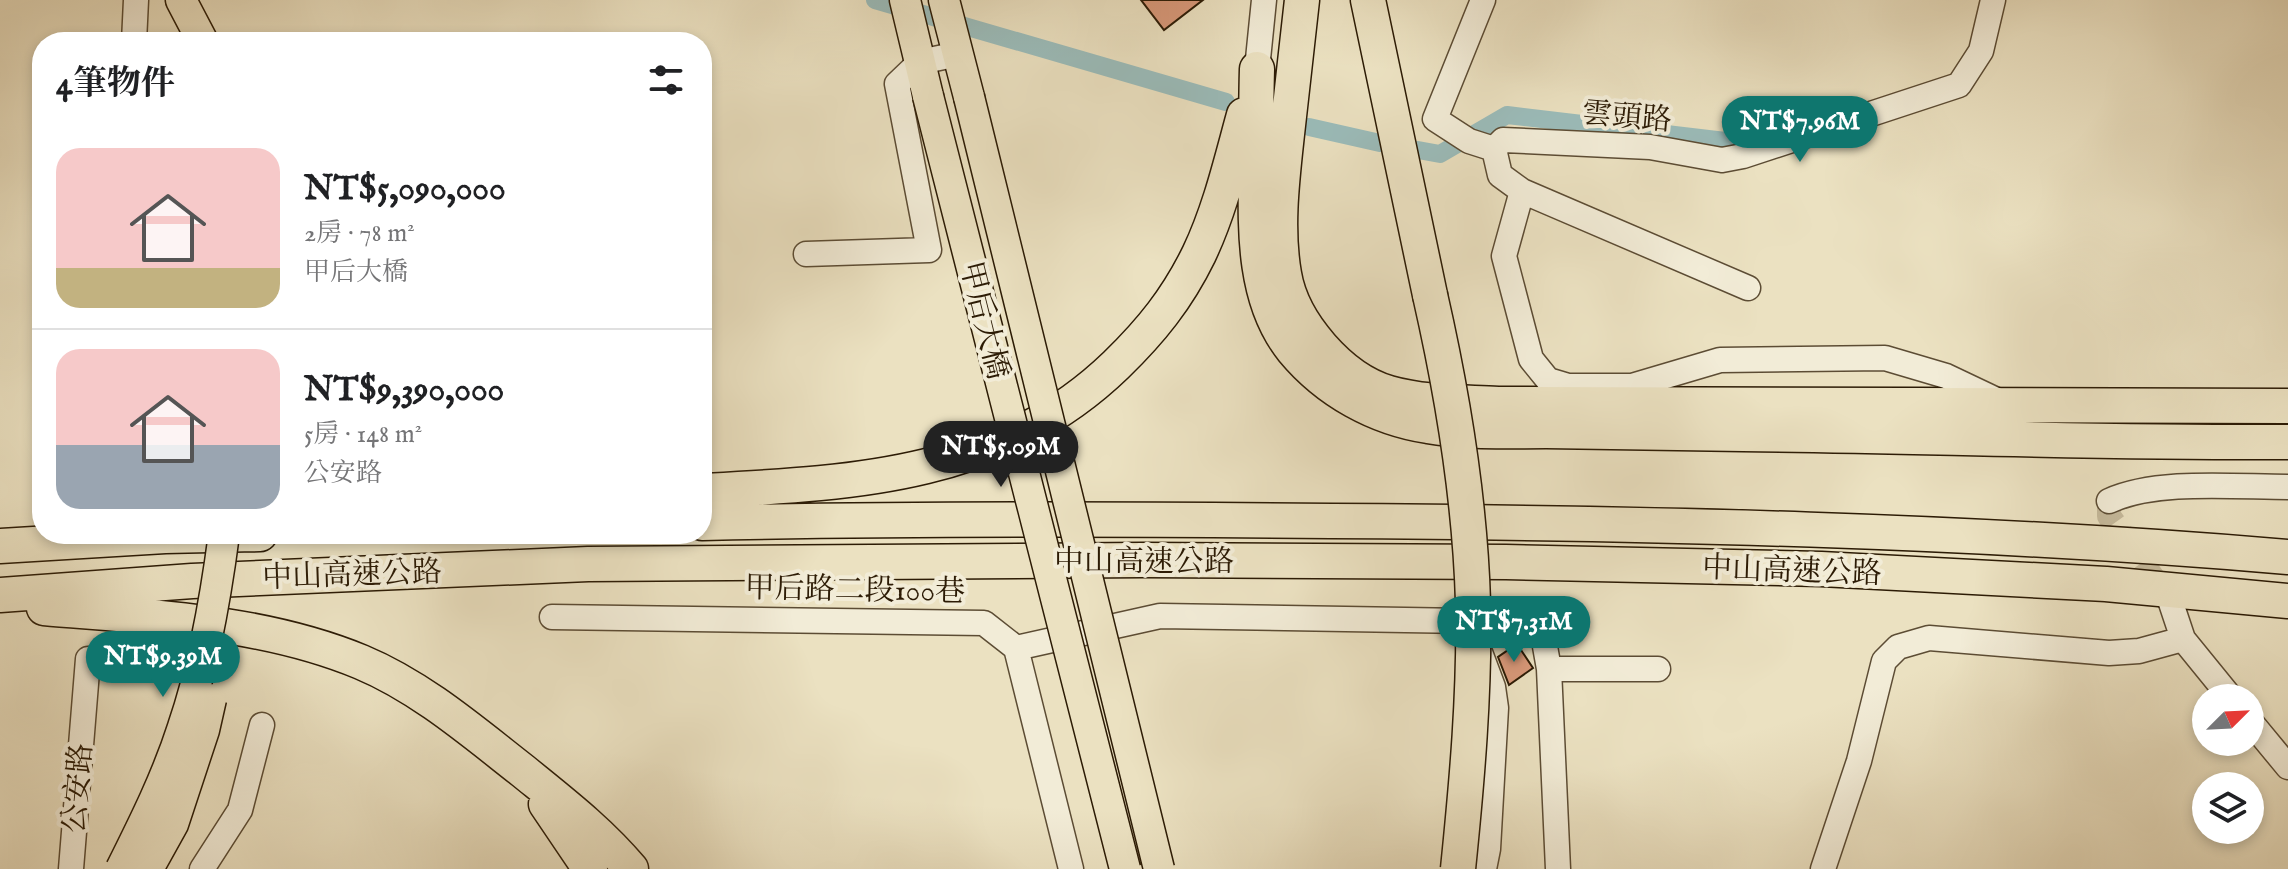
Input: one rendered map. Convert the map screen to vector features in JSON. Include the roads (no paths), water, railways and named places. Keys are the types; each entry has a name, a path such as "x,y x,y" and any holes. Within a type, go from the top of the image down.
{"highway":[{"path":"1302,0 1282,184 1280,241 1284,277 1297,309 1314,337 1337,363 1365,382 1388,392 1420,399 1498,404 2288,406"},
{"path":"1368,0 1456,423 1469,538 1467,766 1458,869"},
{"path":"1257,69 1255,237 1266,294 1291,348 1308,366 1352,401 1375,411 1428,426 1490,431 2288,442"},
{"path":"712,490 821,485 940,463 1005,441 1044,421 1087,391 1148,334 1186,278 1219,204 1257,69"},
{"name":"中山高速公路","path":"712,523 1149,520 1785,528 2131,544 2288,557"},
{"name":"中山高速公路","path":"0,546 32,544"},
{"name":"中山高速公路","path":"0,595 192,581 588,564 1159,560 1821,569 2106,584 2288,601"},
{"path":"0,604 187,620 292,639 363,663 436,704 475,733 590,825 631,869"},
{"path":"523,771 590,869"}],"main road":[{"path":"171,0 173,18 179,32"},
{"path":"181,0 198,32"},
{"name":"甲后大橋","path":"905,0 1125,869"},
{"name":"甲后大橋","path":"944,0 1159,869"},
{"name":"公安路","path":"121,869 153,806 184,726 205,641 222,544"},
{"path":"148,869 173,824 204,730 224,647 240,544"}],"street":[{"path":"134,32 136,0"},
{"path":"1257,69 1264,0"},
{"name":"雲頭路","path":"1483,0 1435,119 1469,141 1494,149 1503,140 1650,147 1722,160 1784,145 1959,85 1981,51 1993,0"},
{"path":"806,254 929,250 897,84 920,62 958,54"},
{"path":"1494,149 1500,175 1522,191 1748,288"},
{"path":"1522,191 1504,256 1531,359 1548,380 1568,386 1632,386 1720,360 1885,358 1946,376 2011,407"},
{"path":"2109,501 2127,493 2164,487 2288,487"},
{"path":"2171,603 2183,639 2220,684"},
{"path":"1071,869 1016,648 1160,616 1470,629 1527,622 1543,635 1549,669 1558,869"},
{"name":"甲后路二段100巷","path":"552,617 984,623 1016,648"},
{"path":"1470,629 1493,687 1496,708 1484,869"},
{"path":"1823,869 1859,761 1884,661 1898,647 1929,638 2109,653 2139,651 2183,639"},
{"name":"公安路","path":"71,869 88,659"},
{"path":"1549,669 1658,669"},
{"path":"202,869 240,810 262,725"},
{"path":"2264,738 2288,767"}],"waterway":[{"path":"875,0 1226,102"},
{"path":"1418,150 1440,154 1507,115 1759,145"},
{"path":"1309,127 1380,143"}],"tunnel":[{"path":"2109,501 2109,516 2166,596"}]}
